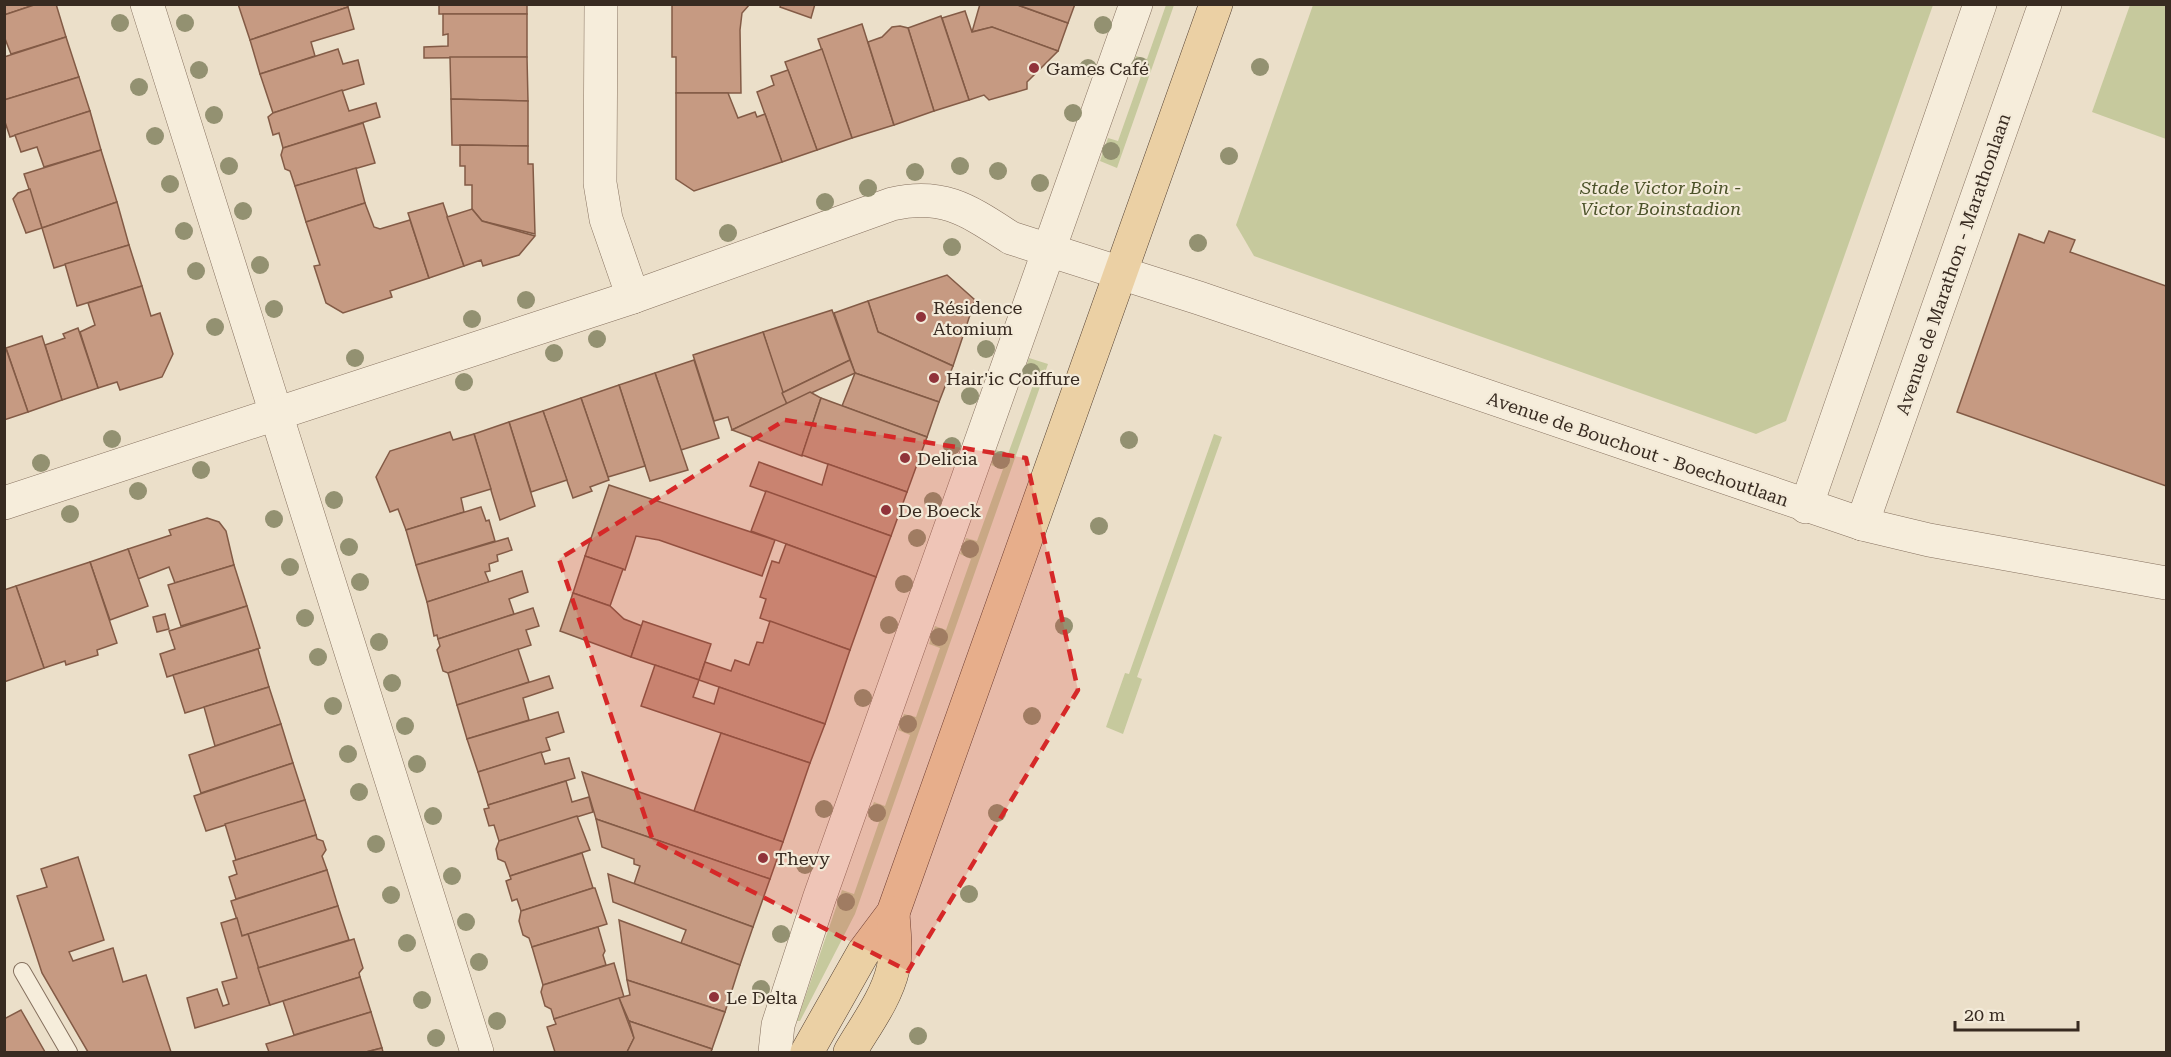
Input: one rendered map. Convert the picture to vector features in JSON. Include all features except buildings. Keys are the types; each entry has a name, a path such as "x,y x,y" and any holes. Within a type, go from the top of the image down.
{"main road":[{"path":"807,1053 863,953 893,913 1216,4"},
{"path":"850,1053 885,991 893,970 896,952 893,913"}],"street":[{"path":"147,4 477,1053"},
{"path":"601,4 600,183 606,219 633,297"},
{"path":"775,1053 778,1025 819,899 1136,4"},
{"path":"1806,507 1980,4"},
{"name":"Avenue de Marathon - Marathonlaan","path":"1862,524 2045,4"},
{"name":"Avenue de Bouchout - Boechoutlaan","path":"4,503 633,297 892,204 915,199 939,201 984,220 1011,237 1806,507 1862,524 1929,540 2166,583"}],"lane":[{"path":"22,971 69,1053"}],"highlighted area":[{"path":"785,420 1026,458 1078,690 908,971 653,841 559,559"}],"green space":[{"path":"1166,5 1174,5 1117,168 1100,161 1108,138 1118,141 1141,76 1131,72 1136,56 1147,59"},
{"name":"Stade Victor Boin - Victor Boinstadion","path":"1313,5 1933,5 1786,421 1756,434 1254,256 1236,225"},
{"path":"2130,5 2166,5 2166,139 2092,112"},
{"path":"1029,358 1048,364 855,914 800,1021 797,1021 842,890 854,894 879,822 868,817 874,802 885,806 910,735 898,730 904,714 916,717 940,648 929,644 935,626 946,630 971,559 960,554 966,538 977,541 1003,469 991,465 996,450 1008,454 1033,385 1021,381"},
{"path":"1214,434 1222,437 1137,677 1142,679 1123,734 1106,727 1125,673 1129,674"}],"place":[{"name":"Games Café","path":"1034,68"},
{"name":"Résidence Atomium","path":"921,317"},
{"name":"Hair'ic Coiffure","path":"934,378"},
{"name":"Delicia","path":"905,458"},
{"name":"De Boeck","path":"886,510"},
{"name":"Thevy","path":"763,858"},
{"name":"Le Delta","path":"714,997"}]}
